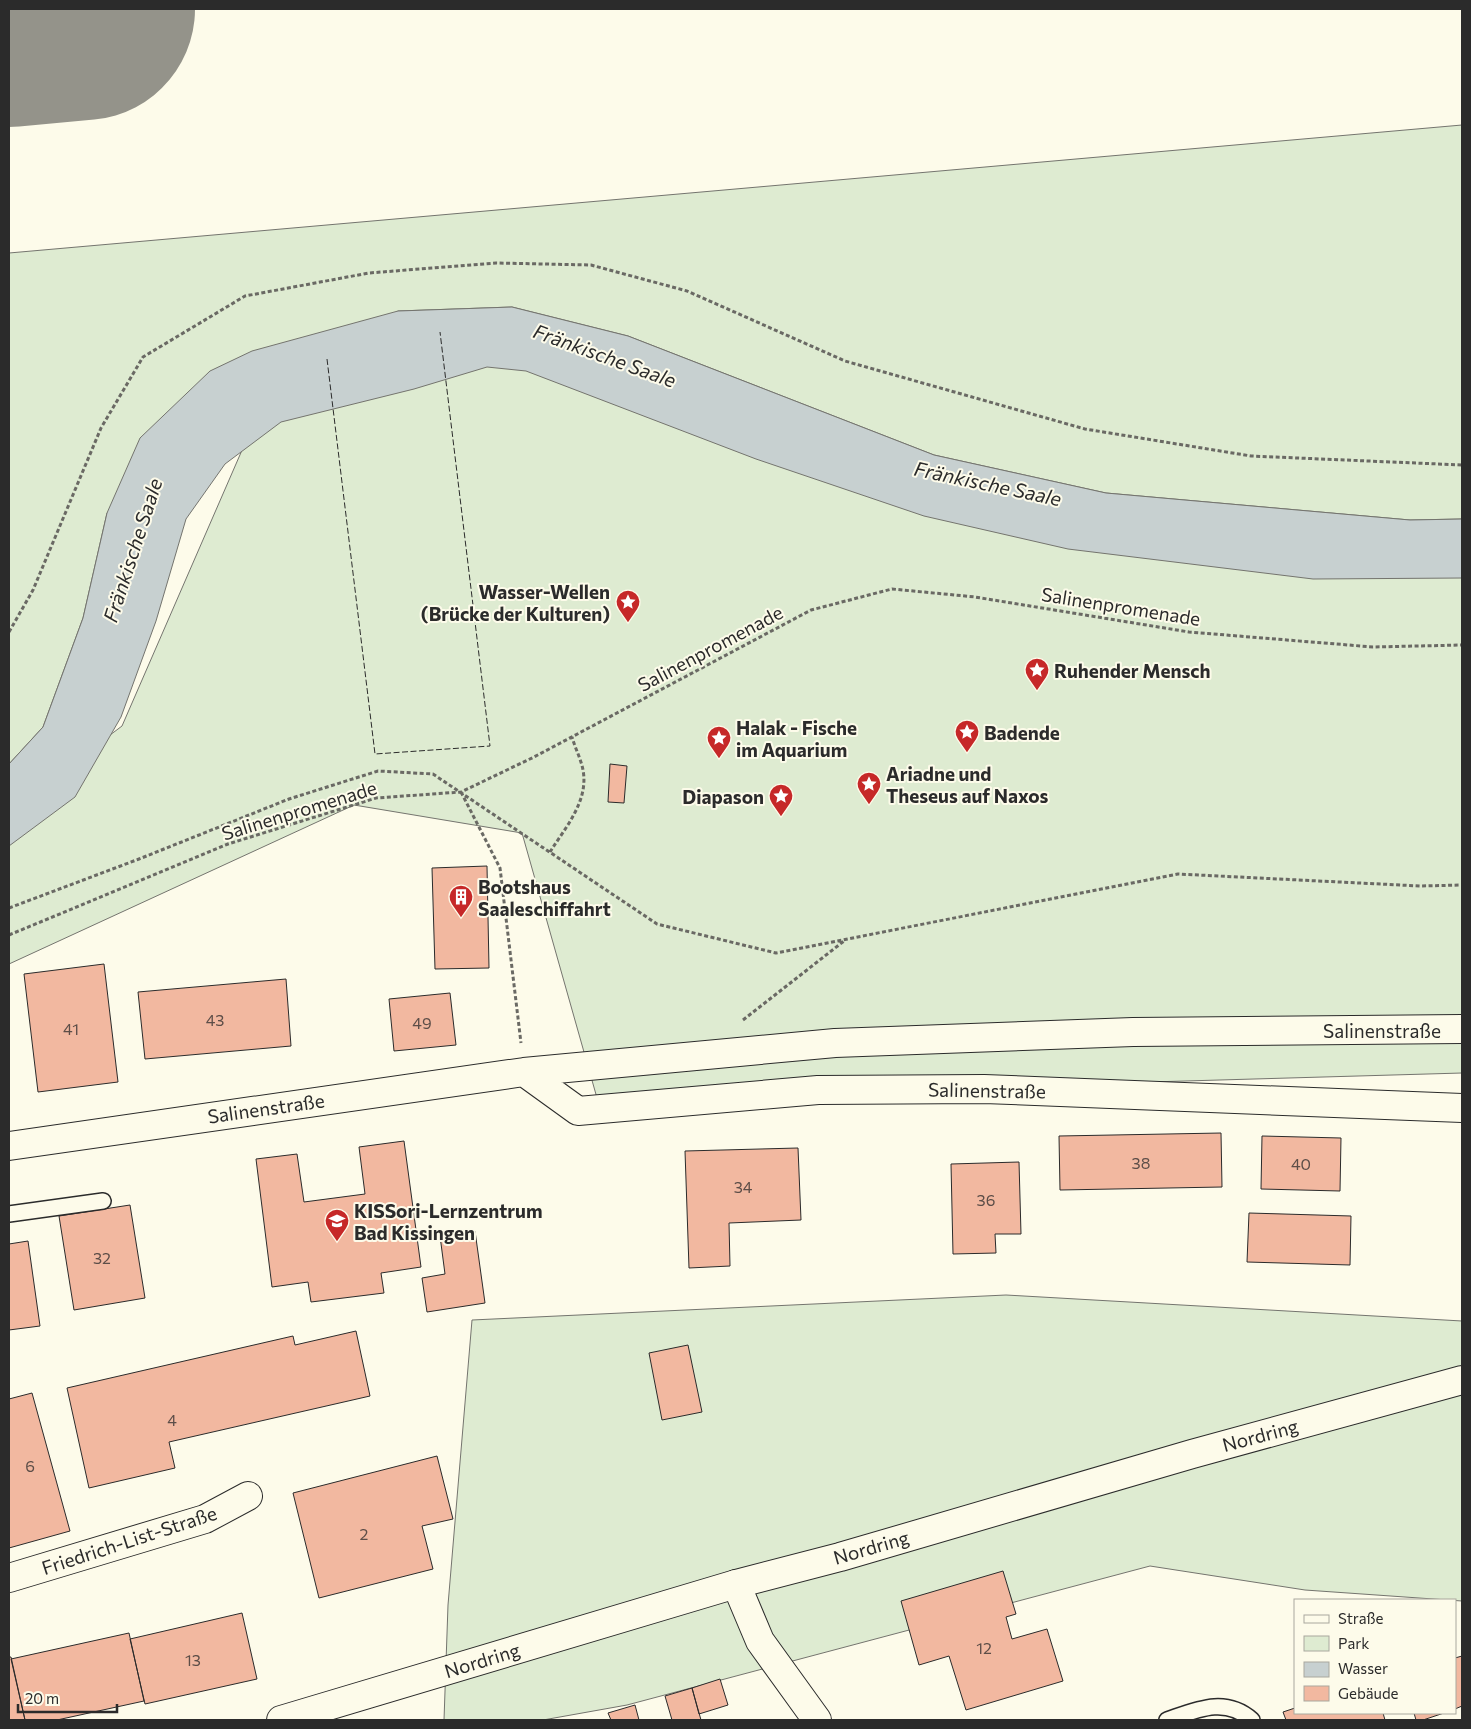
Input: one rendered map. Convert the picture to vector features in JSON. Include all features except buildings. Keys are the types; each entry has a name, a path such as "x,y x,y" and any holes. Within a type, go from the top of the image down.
{"street":[{"name":"Salinenstraße","path":"9,1146 524,1072 835,1043 1133,1032 1462,1029"},
{"name":"Salinenstraße","path":"524,1072 578,1111 818,1090 984,1089 1462,1108"},
{"name":"Nordring","path":"280,1720 736,1584 840,1557 1192,1454 1462,1380"},
{"name":"Friedrich-List-Straße","path":"9,1578 205,1519 248,1496"},
{"path":"736,1584 760,1641 817,1720"}],"lane":[{"path":"9,1214 103,1201"},
{"path":"1167,1720 1204,1707 1223,1707 1238,1711 1252,1720"}],"path":[{"path":"9,632 33,590 101,428 143,357 245,296 369,273 496,263 591,265 687,291 845,361 1086,429 1251,456 1462,465"},
{"name":"Salinenpromenade","path":"9,935 228,844 376,798 461,792 572,737 811,610 892,589 975,597 1189,632 1373,647 1462,644"},
{"path":"550,852 573,816 583,796 584,771 572,737"},
{"path":"9,908 289,798 378,771 432,774 657,924 776,953 1178,874 1420,886 1462,885"},
{"path":"461,792 500,868 512,955 524,1072"},
{"path":"736,1025 844,940"}],"green space":[{"path":"1462,125 1462,519 1410,520 1106,493 934,455 628,336 512,307 398,311 107,513 83,618 43,727 9,764 9,253"},
{"path":"475,351 1092,533 1462,556 1462,1073 597,1098 522,833 354,805 9,964 9,811 122,726 266,395"},
{"path":"1006,1295 1462,1321 1462,1601 1456,1599 1305,1590 1150,1566 627,1705 543,1720 444,1720 448,1605 472,1320"}],"water":[{"name":"Fränkische Saale","path":"512,307 628,336 934,455 1106,493 1410,520 1462,519 1462,578 1313,579 1068,549 924,516 756,459 526,371 487,367 414,389 281,422 225,464 186,519 156,621 121,717 75,797 9,846 9,764 43,727 83,618 107,513 140,438 210,371 252,351 398,311"}],"runway":[{"path":"9,16 84,9"}],"fence":[{"path":"327,359 375,754 490,746 440,332"}],"place":[{"name":"Wasser-Wellen (Brücke der Kulturen)","path":"628,623"},
{"name":"Ruhender Mensch","path":"1037,691"},
{"name":"Badende","path":"967,753"},
{"name":"Halak - Fische im Aquarium","path":"719,759"},
{"name":"Ariadne und Theseus auf Naxos","path":"869,805"},
{"name":"Diapason","path":"781,817"},
{"name":"Bootshaus Saaleschiffahrt","path":"461,918"},
{"name":"KISSori-Lernzentrum Bad Kissingen","path":"337,1242"}]}
